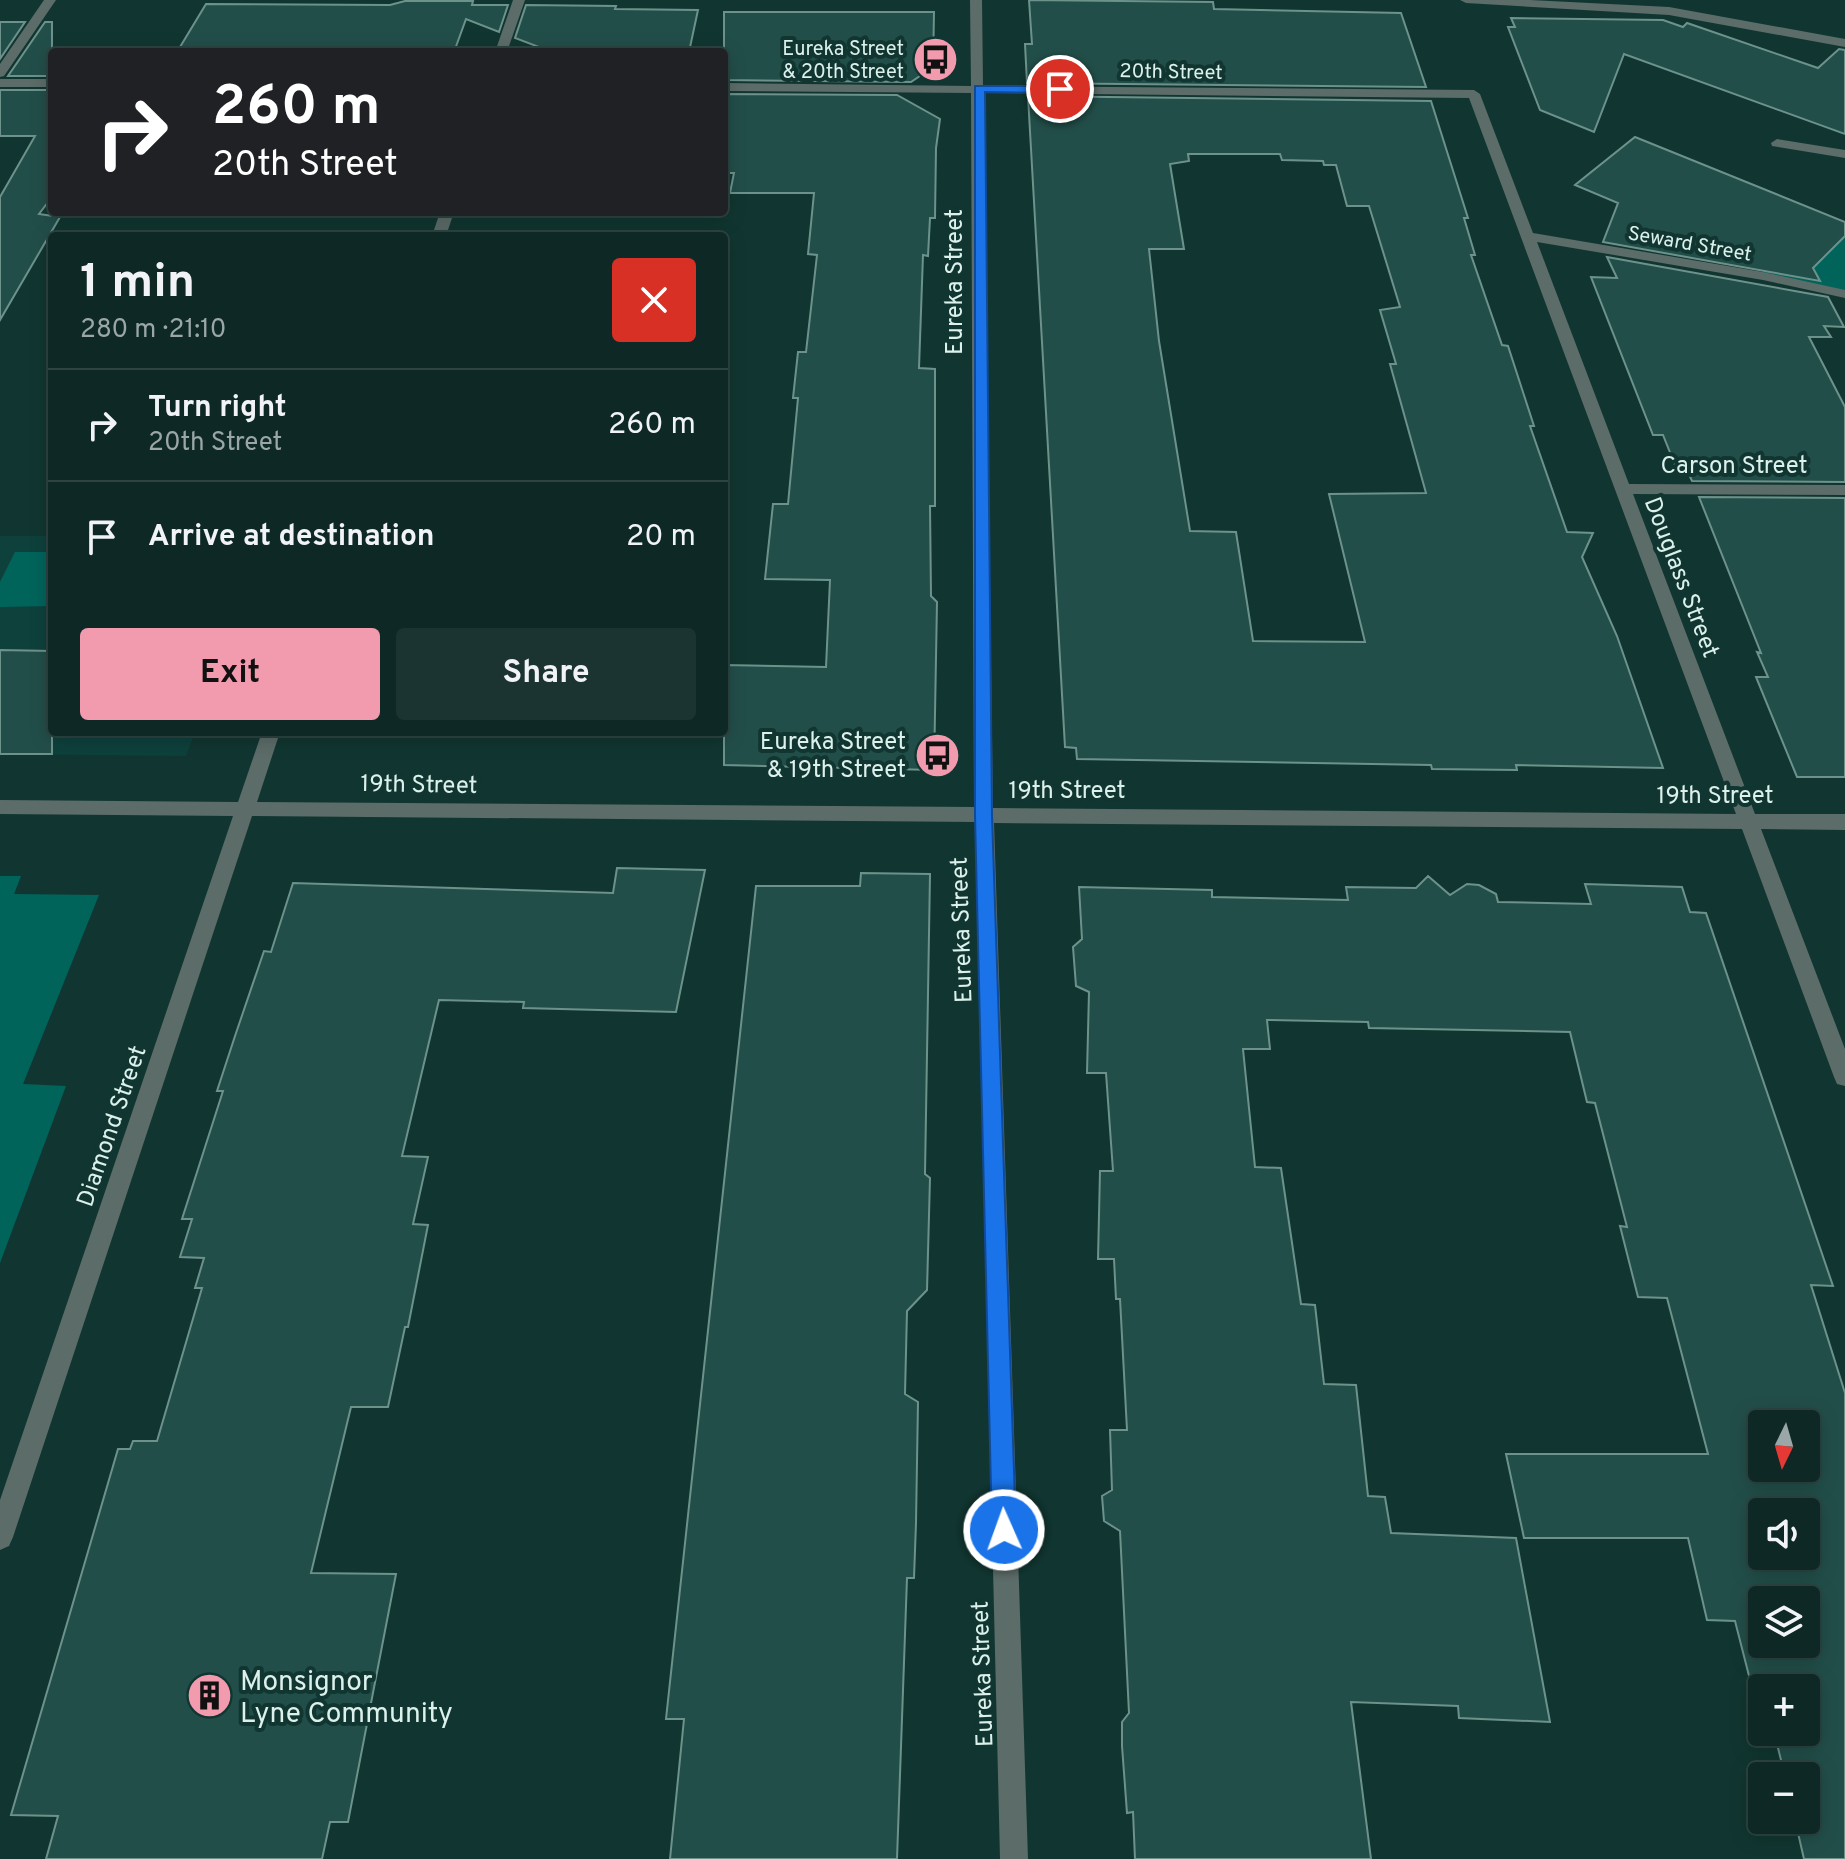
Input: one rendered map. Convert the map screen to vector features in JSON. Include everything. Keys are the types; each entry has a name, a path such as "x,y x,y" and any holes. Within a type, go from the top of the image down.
{"street":[{"path":"0,73 50,0"},
{"path":"502,48 519,0"},
{"name":"Eureka Street","path":"976,0 984,816 1014,1859"},
{"path":"1466,0 1601,4 1669,11 1845,43"},
{"path":"0,83 48,83"},
{"name":"20th Street","path":"728,87 1474,94"},
{"name":"Douglass Street","path":"1474,94 1845,1077"},
{"path":"1777,143 1845,154"},
{"name":"Seward Street","path":"1527,236 1763,276 1845,294"},
{"name":"Carson Street","path":"1623,489 1845,490"},
{"name":"Diamond Street","path":"0,1537 270,736"},
{"name":"19th Street","path":"0,807 1845,822"}],"shaded area":[{"path":"1845,236 1845,294 1763,276 1766,265 1825,257"},
{"path":"0,536 48,536 48,736 194,736 186,756 0,754"},
{"path":"15,552 48,552 48,606 0,607 0,582"},
{"path":"0,876 21,876 14,894 99,895 23,1084 66,1086 0,1263"}],"building":[{"path":"1029,0 1213,2 1214,9 1401,13 1426,87 1027,83 1025,44 1032,44"},
{"path":"405,1 473,1 472,5 508,5 499,32 466,19 455,48 179,48 206,4 390,5"},
{"path":"526,5 698,10 690,48 541,48 515,38"},
{"path":"724,12 934,12 933,67 911,82 728,80 728,48 724,48"},
{"path":"1511,18 1663,20 1683,27 1687,23 1818,68 1839,49 1845,50 1845,134 1624,54 1594,132 1540,110 1508,27 1515,27"},
{"path":"0,22 25,22 0,59"},
{"path":"45,22 52,22 48,76 8,76"},
{"path":"0,90 48,90 48,202 39,214 60,217 51,232 48,232 48,238 0,320 0,197 35,136 0,136"},
{"path":"728,94 897,95 940,119 936,148 935,218 930,218 928,256 923,255 919,368 935,369 935,506 930,506 931,596 937,602 934,770 724,765 724,736 728,736 728,665 826,667 830,580 765,579 773,504 788,504 798,398 793,398 798,352 806,352 817,255 808,254 814,193 730,193 734,173 728,173"},
{"path":"1028,96 1431,101 1468,218 1464,218 1475,255 1471,255 1502,345 1508,346 1534,426 1530,426 1567,532 1593,533 1582,557 1617,636 1663,768 1516,765 1517,770 1432,769 1431,765 1077,759 1076,748 1065,747","holes":["1188,154 1280,154 1282,160 1323,161 1324,165 1336,165 1347,206 1369,206 1400,307 1380,310 1396,364 1390,364 1426,493 1329,494 1365,642 1253,641 1236,532 1190,531 1159,341 1149,249 1184,249 1170,164 1189,161"]},
{"path":"1635,137 1845,222 1845,236 1813,268 1820,281 1603,242 1618,203 1575,185"},
{"path":"1607,257 1828,297 1844,327 1824,326 1831,337 1809,337 1845,407 1845,482 1692,481 1687,470 1677,470 1663,435 1653,435 1591,277 1617,278"},
{"path":"1699,497 1845,498 1845,777 1797,777 1756,677 1768,677 1757,652 1761,653"},
{"path":"0,650 48,651 48,736 52,736 52,754 0,754"},
{"path":"617,868 705,870 676,1012 523,1008 524,1002 439,1000 402,1156 428,1157 413,1224 428,1225 408,1327 405,1327 388,1407 351,1407 311,1573 396,1574 348,1822 330,1822 322,1859 46,1859 58,1816 11,1815 118,1449 130,1449 133,1441 157,1441 202,1288 195,1288 204,1258 180,1257 192,1219 182,1219 223,1091 217,1091 235,1036 264,951 271,952 293,883 613,893"},
{"path":"861,873 930,874 925,1174 930,1178 927,1290 907,1311 905,1394 918,1402 916,1523 914,1578 907,1578 897,1859 670,1859 684,1719 666,1719 756,886 860,886"},
{"path":"1428,876 1450,895 1467,884 1479,885 1496,894 1498,902 1591,904 1585,884 1682,887 1690,912 1706,913 1833,1286 1811,1285 1845,1393 1845,1859 1804,1859 1798,1834 1820,1834 1820,1762 1782,1762 1778,1746 1820,1746 1820,1674 1749,1674 1735,1621 1707,1620 1688,1538 1524,1538 1506,1454 1708,1454 1667,1298 1638,1297 1620,1226 1627,1227 1595,1103 1587,1102 1570,1032 1369,1028 1368,1022 1267,1020 1270,1049 1243,1049 1255,1167 1281,1168 1301,1304 1315,1305 1324,1384 1356,1385 1368,1496 1385,1497 1391,1533 1516,1538 1550,1722 1459,1718 1458,1706 1351,1702 1371,1859 1135,1859 1133,1812 1127,1813 1122,1746 1122,1722 1129,1713 1120,1531 1104,1521 1102,1496 1112,1490 1110,1430 1127,1430 1120,1299 1116,1299 1114,1259 1098,1259 1100,1171 1113,1171 1106,1073 1087,1073 1089,992 1076,986 1073,947 1082,939 1079,887 1212,890 1212,897 1348,900 1346,887 1416,888"}],"place":[{"name":"Eureka Street & 20th Street","path":"935,59"},
{"name":"Eureka Street & 19th Street","path":"937,755"},
{"name":"Monsignor Lyne Community","path":"209,1696"}],"route":[{"path":"1004,1530 984,816 979,89 1060,89"}]}
